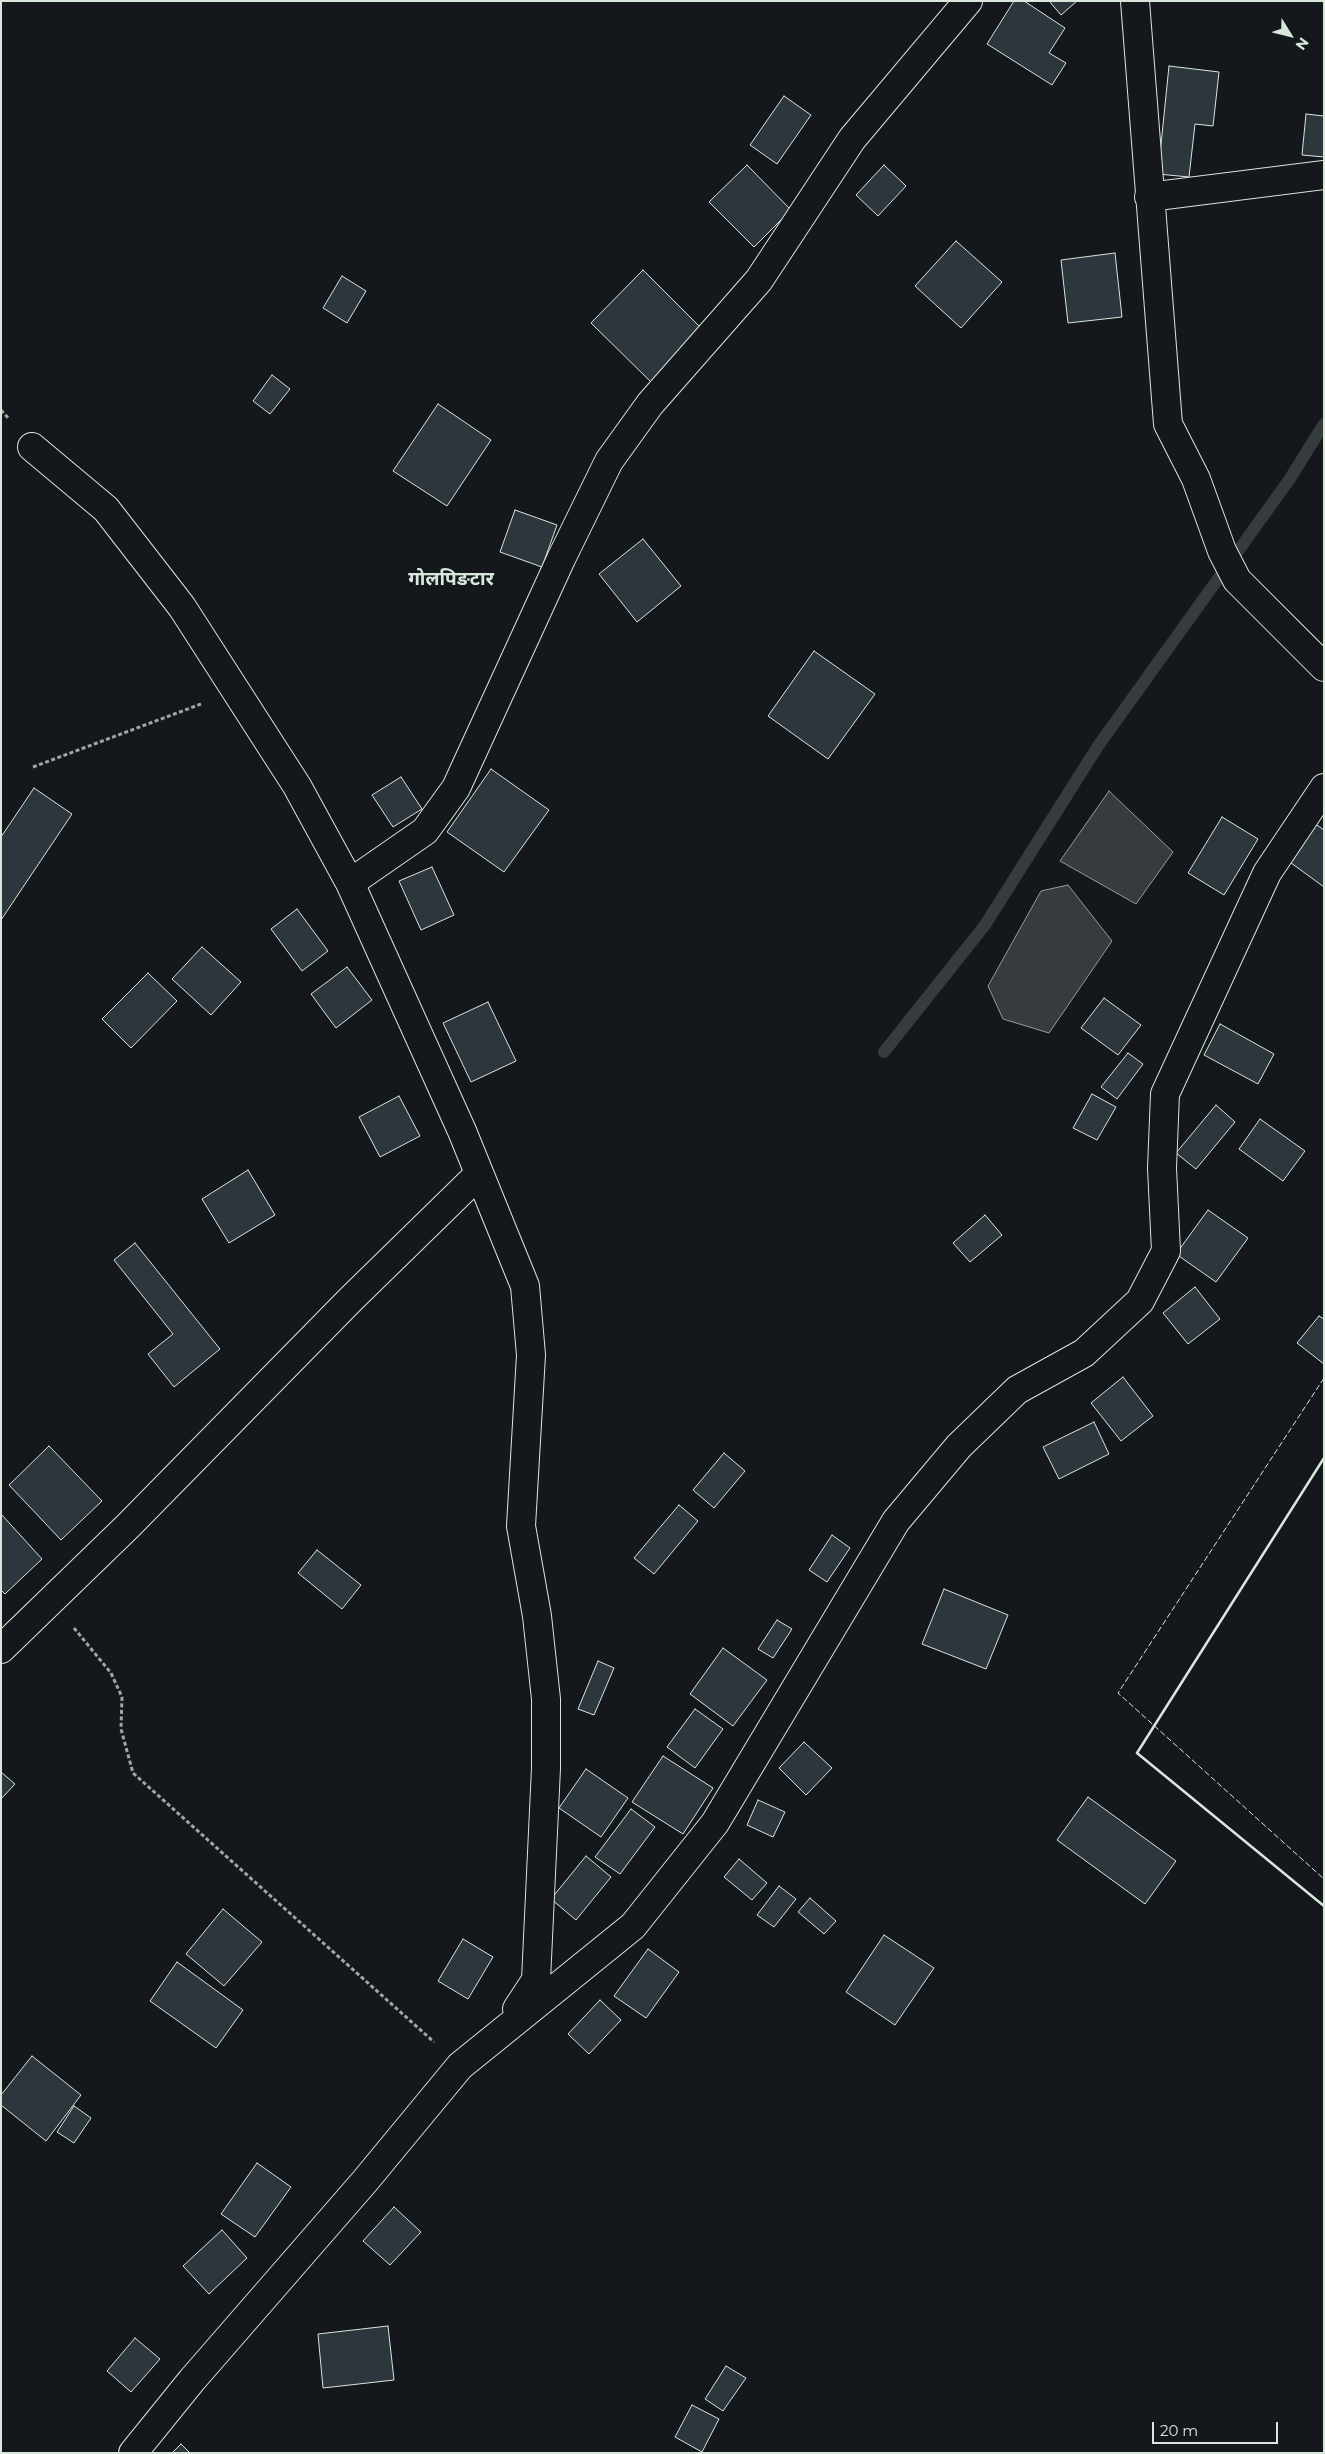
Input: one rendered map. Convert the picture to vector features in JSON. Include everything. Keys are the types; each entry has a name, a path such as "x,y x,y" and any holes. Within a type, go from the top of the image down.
{"street":[{"path":"350,883 425,831 456,788 561,558 609,461 650,404 759,280 852,139 968,1"},
{"path":"1135,1 1168,424 1196,479 1222,550 1237,580 1324,667"},
{"path":"1149,197 1324,176"},
{"path":"32,447 106,509 182,606 297,786 350,883 479,1174 525,1286 531,1355 522,1526 537,1616 546,1699 546,1768 536,1980 504,2029"},
{"path":"133,2453 192,2380 365,2181 460,2066 633,1926 715,1823 896,1521 959,1446 1018,1390 1084,1353 1140,1301 1166,1251 1162,1168 1165,1094 1267,873 1324,788"},
{"path":"1,1649 358,1292 479,1174"}],"path":[{"path":"33,767 196,708 231,683"},
{"path":"54,1598 80,1637 111,1673 122,1697 121,1729 133,1773 460,2066"}],"shaded area":[{"path":"1109,791 1173,852 1136,904 1060,861"},
{"path":"1068,885 1112,941 1049,1033 1003,1019 988,986 1041,891"}],"building":[{"path":"1014,1 1024,1 1065,28 1049,53 1066,63 1052,85 987,44"},
{"path":"1049,1 1077,1 1061,15"},
{"path":"1169,66 1219,72 1213,126 1195,124 1189,177 1158,174"},
{"path":"784,96 811,115 777,164 750,145"},
{"path":"1306,114 1324,116 1324,157 1302,155"},
{"path":"747,165 791,210 754,247 709,202"},
{"path":"884,165 906,186 878,216 856,195"},
{"path":"956,241 1002,282 961,328 915,286"},
{"path":"1115,253 1122,317 1068,323 1061,260"},
{"path":"643,270 704,331 652,383 591,323"},
{"path":"342,276 366,291 347,323 323,308"},
{"path":"272,375 290,389 270,414 253,401"},
{"path":"438,404 491,440 447,506 393,471"},
{"path":"515,510 557,525 542,567 500,552"},
{"path":"643,539 681,586 637,622 599,574"},
{"path":"814,651 875,694 828,759 768,716"},
{"path":"491,769 549,810 504,872 447,832"},
{"path":"401,777 422,809 393,827 372,795"},
{"path":"34,788 72,814 1,920 1,837"},
{"path":"1222,817 1258,839 1224,895 1188,873"},
{"path":"1314,823 1324,830 1324,887 1287,860"},
{"path":"432,867 454,915 421,930 399,881"},
{"path":"297,909 328,951 302,971 271,929"},
{"path":"202,947 241,982 211,1015 172,979"},
{"path":"347,967 372,1000 336,1028 311,994"},
{"path":"148,973 177,1001 131,1048 102,1019"},
{"path":"1104,998 1141,1025 1118,1055 1081,1028"},
{"path":"488,1002 516,1061 471,1082 443,1023"},
{"path":"1220,1024 1274,1054 1258,1084 1204,1055"},
{"path":"1128,1053 1143,1064 1117,1099 1101,1087"},
{"path":"1092,1094 1116,1107 1097,1140 1073,1128"},
{"path":"399,1096 420,1136 380,1157 359,1117"},
{"path":"1216,1105 1235,1122 1196,1169 1176,1153"},
{"path":"1260,1119 1305,1151 1283,1181 1239,1149"},
{"path":"248,1170 275,1215 229,1243 202,1199"},
{"path":"1208,1210 1248,1238 1216,1282 1176,1254"},
{"path":"985,1215 1002,1235 970,1262 953,1243"},
{"path":"135,1243 220,1349 174,1387 148,1354 173,1334 114,1260"},
{"path":"1195,1287 1220,1319 1188,1344 1163,1313"},
{"path":"1319,1316 1324,1319 1324,1364 1297,1343"},
{"path":"1123,1377 1153,1416 1121,1441 1091,1403"},
{"path":"1094,1422 1109,1454 1059,1479 1043,1447"},
{"path":"49,1446 102,1501 61,1540 9,1485"},
{"path":"724,1453 745,1471 714,1508 693,1490"},
{"path":"679,1505 698,1521 654,1574 634,1558"},
{"path":"1,1514 42,1559 5,1594 1,1590"},
{"path":"832,1535 850,1548 827,1582 809,1570"},
{"path":"317,1550 361,1585 342,1609 298,1573"},
{"path":"944,1589 1008,1615 986,1669 922,1644"},
{"path":"777,1620 792,1629 773,1658 758,1649"},
{"path":"723,1648 767,1680 733,1726 690,1694"},
{"path":"598,1661 614,1668 594,1715 578,1709"},
{"path":"695,1709 723,1729 695,1768 667,1747"},
{"path":"804,1742 832,1768 806,1795 779,1768"},
{"path":"663,1756 713,1788 683,1834 632,1802"},
{"path":"586,1769 628,1798 601,1837 559,1808"},
{"path":"1,1772 15,1784 1,1799"},
{"path":"1088,1797 1176,1861 1145,1904 1057,1840"},
{"path":"758,1800 785,1812 773,1837 747,1825"},
{"path":"631,1809 655,1827 620,1874 595,1857"},
{"path":"586,1856 611,1877 576,1920 551,1899"},
{"path":"739,1859 767,1883 752,1900 724,1877"},
{"path":"779,1886 796,1899 774,1927 757,1915"},
{"path":"810,1898 836,1921 824,1934 798,1912"},
{"path":"223,1909 262,1942 224,1986 186,1954"},
{"path":"884,1935 934,1968 895,2025 846,1992"},
{"path":"463,1939 493,1957 468,1999 438,1981"},
{"path":"648,1949 679,1972 646,2018 614,1996"},
{"path":"177,1962 243,2010 216,2048 150,2001"},
{"path":"600,2000 621,2020 589,2054 568,2034"},
{"path":"32,2056 81,2095 46,2141 1,2105 1,2095"},
{"path":"74,2106 91,2118 74,2143 57,2132"},
{"path":"257,2163 291,2187 255,2237 221,2214"},
{"path":"394,2207 421,2232 390,2265 363,2241"},
{"path":"222,2230 247,2258 209,2294 183,2266"},
{"path":"388,2326 394,2380 323,2388 318,2334"},
{"path":"135,2338 160,2359 131,2392 107,2371"},
{"path":"726,2366 746,2378 723,2411 705,2399"},
{"path":"692,2405 719,2419 702,2452 675,2437"},
{"path":"181,2444 190,2453 172,2453"}],"waterway":[{"path":"884,1052 985,925 1098,746 1289,480 1324,424"}],"fence":[{"path":"1324,1378 1118,1693 1324,1879"}],"wall":[{"path":"1324,1458 1137,1753 1324,1906"}],"district":[{"name":"गोलपिङटार","path":"451,579"}]}
